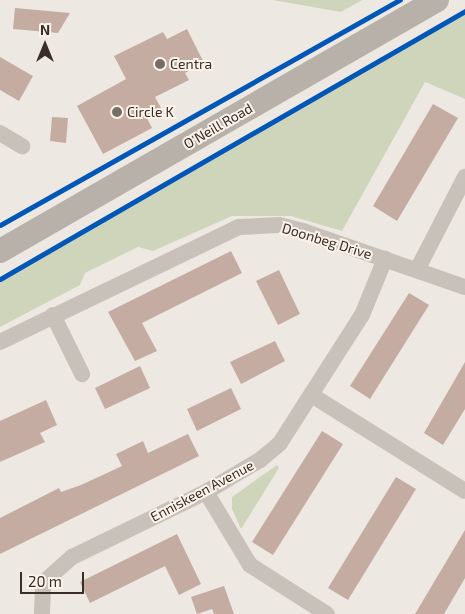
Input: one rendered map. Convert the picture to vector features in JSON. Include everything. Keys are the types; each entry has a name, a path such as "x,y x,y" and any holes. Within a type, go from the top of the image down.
{"main road":[{"name":"O'Neill Road","path":"0,251 437,0"}],"street":[{"path":"0,133 22,146"},
{"path":"417,270 465,177"},
{"name":"Doonbeg Drive","path":"0,342 239,227 287,227 465,287"},
{"name":"Enniskeen Avenue","path":"42,614 43,583 72,557 206,492 267,454 313,396 362,315 385,259"},
{"path":"53,315 82,374"},
{"path":"313,396 465,491"},
{"path":"206,492 250,565 327,614"}],"green space":[{"path":"273,0 362,0 341,12"},
{"path":"465,14 465,99 425,82 342,231 291,216 232,216 153,251 138,247 85,273 80,285 0,327 0,282"},
{"path":"277,465 279,468 241,529 232,509 232,497"}],"building":[{"path":"15,8 70,13 58,33 13,29"},
{"path":"187,29 204,63 185,73 189,80 155,97 161,108 146,116 152,128 103,154 77,106 126,79 114,56 163,32 167,39"},
{"path":"0,57 33,76 19,101 0,90"},
{"path":"433,104 458,118 397,221 373,206"},
{"path":"52,117 68,118 66,143 50,141"},
{"path":"231,251 242,273 142,323 157,351 135,361 108,312"},
{"path":"279,270 300,314 278,325 256,281"},
{"path":"409,293 429,305 370,399 350,386"},
{"path":"275,341 285,361 241,384 230,362"},
{"path":"465,362 465,409 443,445 424,433"},
{"path":"140,366 150,388 105,409 95,388"},
{"path":"231,388 241,409 197,431 187,409"},
{"path":"46,400 57,425 40,433 45,442 0,462 0,421"},
{"path":"322,431 343,444 273,555 252,542"},
{"path":"188,434 199,456 0,554 0,518 59,488 61,492 122,466 116,454 143,441 148,453"},
{"path":"396,477 416,489 348,600 328,588"},
{"path":"465,530 465,578 444,614 415,614"},
{"path":"177,534 201,584 179,595 165,566 90,603 80,582"},
{"path":"224,586 234,614 214,614 212,609 197,614 191,597"}],"cycle path":[{"path":"0,225 400,0"},
{"path":"0,279 465,11"}],"place":[{"name":"Centra","path":"160,64"},
{"name":"Circle K","path":"117,112"}]}
